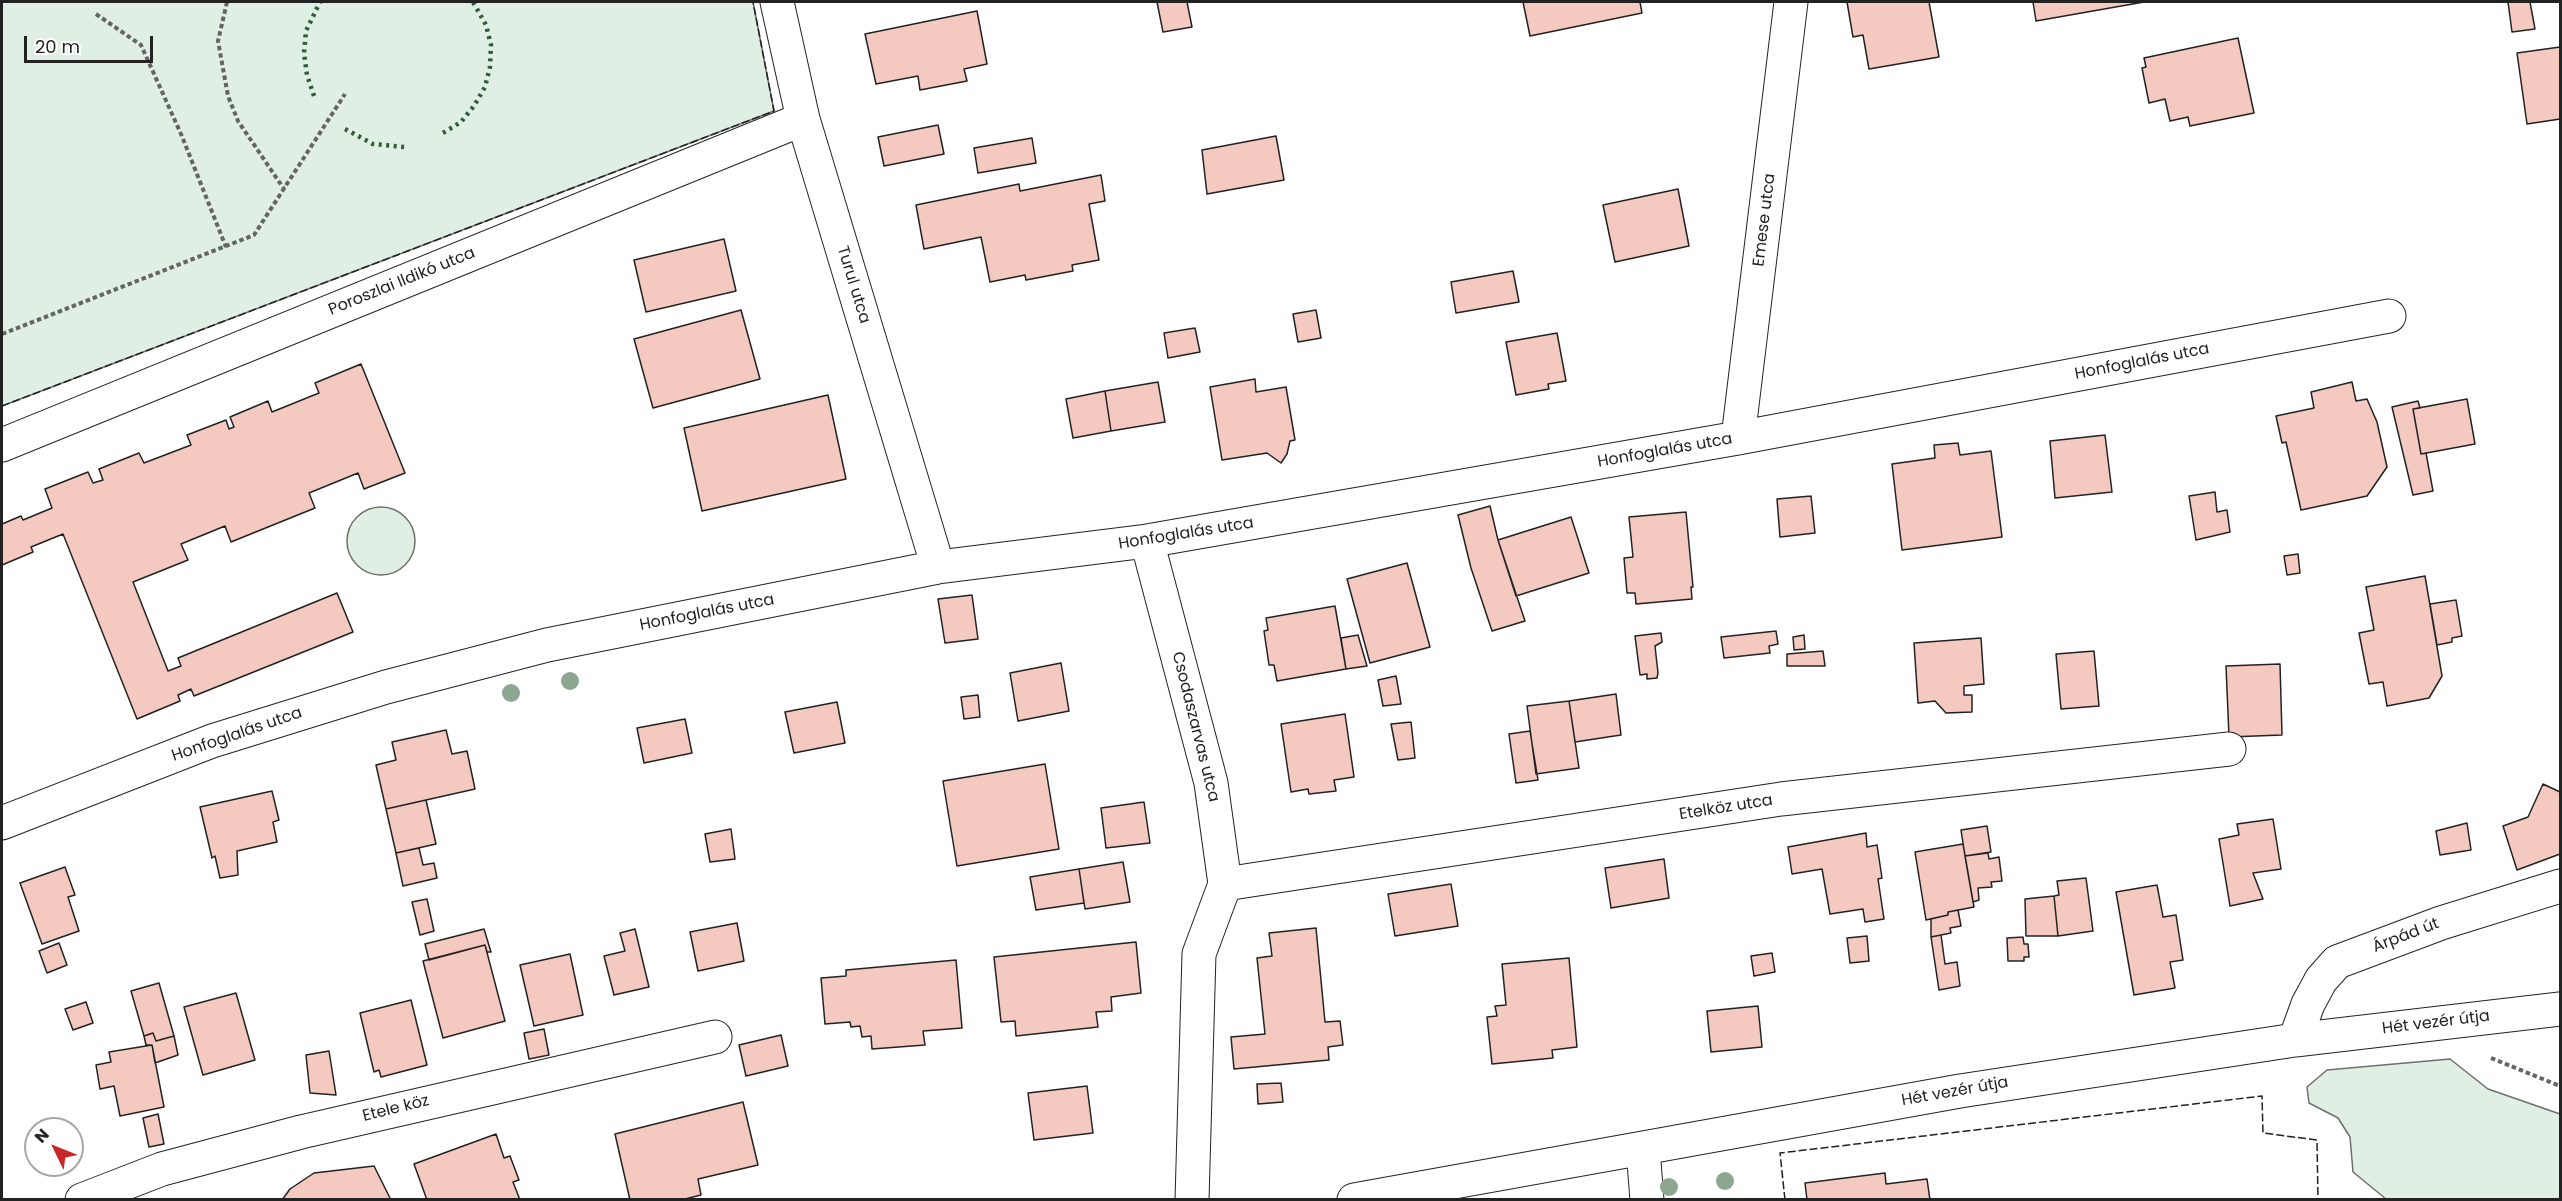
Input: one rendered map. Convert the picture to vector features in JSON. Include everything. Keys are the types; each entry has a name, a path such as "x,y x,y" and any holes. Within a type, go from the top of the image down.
{"street":[{"name":"Turul utca","path":"777,2 803,119 938,567"},
{"name":"Emese utca","path":"1738,438 1791,2"},
{"name":"Poroszlai Ildikó utca","path":"2,445 803,119"},
{"name":"Honfoglalás utca","path":"2,823 212,741 386,687 547,645 938,567 1146,541 1738,438 2389,316"},
{"name":"Csodaszarvas utca","path":"1146,541 1211,783 1225,884 1199,954 1192,1200"},
{"name":"Etelköz utca","path":"1225,884 1781,799 2229,749"},
{"name":"Árpád út","path":"2295,1040 2308,1004 2321,980 2337,962 2440,923 2560,886"},
{"name":"Hét vezér útja","path":"1354,1200 1960,1090 2295,1040 2560,1009"},
{"name":"Etele köz","path":"82,1200 162,1169 301,1131 715,1037"},
{"path":"1643,1149 1647,1200"}],"path":[{"path":"227,2 218,40 228,96 238,121 284,189"},
{"path":"96,14 141,45 181,134 226,247"},
{"path":"2,334 254,236 345,94"},
{"path":"2479,1018 2479,1049 2496,1062 2560,1086"}],"green space":[{"path":"2,2 753,2 774,111 2,406"},
{"path":"374,507 388,507 400,512 410,522 415,541 410,560 400,570 388,575 374,575 362,570 352,560 347,548 347,534 352,522 362,512"},
{"path":"2450,1059 2488,1089 2560,1114 2560,1199 2386,1199 2353,1172 2350,1137 2338,1118 2309,1103 2307,1087 2327,1070"}],"building":[{"path":"1157,2 1187,2 1192,27 1163,32"},
{"path":"1523,2 1640,2 1642,13 1530,36"},
{"path":"1847,2 1929,2 1939,57 1869,69 1863,35 1853,37"},
{"path":"2033,2 2144,2 2036,21"},
{"path":"2508,2 2530,2 2535,29 2512,32"},
{"path":"977,11 987,64 964,69 967,81 920,90 918,76 876,84 865,34"},
{"path":"2238,38 2254,113 2190,126 2188,117 2170,121 2165,99 2149,103 2142,68 2146,67 2144,58"},
{"path":"2560,47 2560,119 2527,124 2517,53"},
{"path":"938,125 944,154 884,166 878,137"},
{"path":"1276,136 1284,180 1207,194 1202,150"},
{"path":"1032,138 1036,163 978,173 974,148"},
{"path":"1101,175 1105,201 1089,204 1099,260 1072,265 1073,271 1026,280 1025,275 990,282 981,237 924,249 916,205 1019,184 1020,191"},
{"path":"1678,189 1689,246 1615,262 1603,205"},
{"path":"724,239 736,291 646,312 634,260"},
{"path":"1513,271 1519,302 1456,313 1451,282"},
{"path":"741,310 760,379 653,408 634,339"},
{"path":"1316,310 1321,338 1298,342 1293,314"},
{"path":"1195,328 1200,352 1168,358 1164,333"},
{"path":"1557,333 1566,381 1548,384 1549,389 1516,395 1506,342"},
{"path":"361,364 405,473 364,489 358,473 309,493 315,508 231,542 225,526 181,544 188,560 133,582 168,671 181,666 178,658 337,593 353,632 194,696 191,689 178,695 180,701 137,719 63,534 31,547 33,552 2,565 2,524 21,516 23,520 52,508 45,489 88,472 93,483 103,480 99,469 139,453 144,463 191,445 187,435 226,420 229,429 234,427 230,417 268,401 272,412 319,393 315,383"},
{"path":"1255,379 1256,392 1286,387 1295,440 1290,441 1287,454 1281,463 1267,453 1222,460 1210,387"},
{"path":"1158,382 1165,422 1111,431 1105,391"},
{"path":"2352,382 2356,401 2367,399 2377,422 2387,467 2367,496 2301,510 2286,442 2282,443 2276,416 2314,408 2311,392"},
{"path":"1105,391 1111,431 1073,438 1066,399"},
{"path":"828,395 846,479 702,511 684,428"},
{"path":"2467,399 2475,444 2421,454 2413,409"},
{"path":"2418,401 2420,408 2413,409 2421,454 2426,453 2433,491 2413,495 2392,407"},
{"path":"2105,435 2112,492 2055,498 2050,441"},
{"path":"1958,443 1960,455 1991,451 2002,537 1902,550 1892,464 1935,458 1934,445"},
{"path":"2215,492 2217,512 2227,510 2230,532 2196,540 2189,496"},
{"path":"1811,496 1815,533 1780,537 1777,499"},
{"path":"1490,506 1498,540 1525,621 1492,631 1471,568 1458,515"},
{"path":"1686,512 1693,587 1691,587 1692,599 1636,604 1635,593 1627,593 1624,558 1633,557 1629,517"},
{"path":"1571,517 1589,573 1516,596 1498,540"},
{"path":"2298,554 2300,573 2287,575 2284,556"},
{"path":"1407,563 1430,647 1370,663 1347,579"},
{"path":"2425,576 2442,676 2429,698 2387,706 2383,682 2369,684 2359,633 2374,630 2366,587"},
{"path":"972,595 978,639 945,643 938,599"},
{"path":"2456,600 2462,636 2452,638 2452,642 2437,645 2430,604"},
{"path":"1335,606 1346,669 1277,681 1274,665 1269,665 1264,631 1268,630 1266,618"},
{"path":"1776,631 1778,644 1769,646 1770,653 1724,658 1721,637"},
{"path":"1661,633 1662,642 1655,646 1657,678 1647,679 1647,674 1640,675 1635,636"},
{"path":"1358,635 1367,666 1346,669 1341,638"},
{"path":"1804,635 1805,649 1794,650 1793,637"},
{"path":"1981,638 1984,684 1964,686 1964,695 1972,695 1972,712 1946,713 1935,701 1918,703 1914,643"},
{"path":"1823,651 1825,666 1787,666 1787,654"},
{"path":"2094,651 2099,706 2061,709 2056,654"},
{"path":"1061,663 1069,711 1018,721 1010,673"},
{"path":"2280,664 2282,735 2229,737 2226,666"},
{"path":"1396,676 1401,704 1383,706 1378,680"},
{"path":"1616,694 1621,735 1575,742 1569,701"},
{"path":"978,695 980,717 964,719 961,697"},
{"path":"1569,701 1579,768 1536,774 1527,706"},
{"path":"837,702 845,743 794,753 785,712"},
{"path":"1345,714 1354,777 1334,780 1336,791 1309,794 1308,789 1291,792 1281,724"},
{"path":"685,719 692,753 644,763 637,728"},
{"path":"1411,722 1415,758 1398,760 1391,724"},
{"path":"446,730 452,754 467,751 475,789 386,809 376,765 396,760 392,742"},
{"path":"1530,731 1538,780 1516,783 1509,734"},
{"path":"1045,764 1059,849 957,866 943,781"},
{"path":"2543,784 2560,792 2560,854 2517,870 2503,826 2528,817"},
{"path":"272,791 279,820 273,822 277,842 237,851 238,875 220,878 215,856 212,858 200,807"},
{"path":"426,800 436,844 396,853 386,809"},
{"path":"1144,802 1150,843 1106,848 1101,808"},
{"path":"2273,819 2281,869 2253,873 2263,899 2230,906 2219,839 2239,835 2237,824"},
{"path":"2467,823 2471,850 2440,855 2436,831"},
{"path":"1987,826 1991,852 1965,856 1961,830"},
{"path":"731,829 735,859 710,862 705,834"},
{"path":"1866,833 1867,847 1877,845 1882,878 1878,879 1884,919 1865,922 1863,909 1830,914 1822,869 1792,874 1788,847"},
{"path":"1963,844 1974,907 1948,912 1948,915 1926,920 1915,852"},
{"path":"419,848 423,865 434,863 437,878 403,886 396,853"},
{"path":"1988,853 1989,859 1999,857 2002,881 1991,882 1992,887 1978,888 1979,900 1973,902 1965,856"},
{"path":"1664,859 1669,898 1611,908 1605,868"},
{"path":"1123,862 1130,902 1085,909 1079,869"},
{"path":"65,867 75,895 68,897 79,931 42,944 20,883"},
{"path":"1079,869 1084,903 1036,910 1030,877"},
{"path":"2086,878 2093,931 2058,936 2054,896 2059,895 2057,881"},
{"path":"1451,884 1458,926 1395,936 1388,894"},
{"path":"2157,885 2163,917 2176,915 2183,960 2170,962 2175,988 2134,995 2116,892"},
{"path":"2054,896 2058,936 2026,936 2025,899"},
{"path":"427,899 434,931 420,935 412,902"},
{"path":"1958,910 1961,926 1950,928 1951,933 1931,937 1931,919"},
{"path":"737,923 744,961 698,971 690,932"},
{"path":"1316,928 1325,1022 1340,1021 1343,1045 1328,1047 1329,1060 1234,1069 1231,1037 1265,1034 1257,958 1272,956 1269,933"},
{"path":"484,929 491,952 487,952 485,945 429,960 425,944"},
{"path":"635,929 649,987 614,995 604,956 625,951 620,933"},
{"path":"1941,935 1945,964 1957,962 1960,986 1939,990 1931,937"},
{"path":"1867,936 1869,961 1850,963 1847,938"},
{"path":"2023,937 2024,944 2028,944 2029,957 2024,957 2024,961 2008,961 2007,938"},
{"path":"1136,942 1141,993 1111,997 1112,1011 1096,1012 1098,1027 1016,1036 1015,1021 1001,1022 994,957"},
{"path":"59,943 67,965 47,973 39,951"},
{"path":"485,945 505,1021 443,1038 423,961"},
{"path":"1772,953 1775,972 1754,976 1751,956"},
{"path":"570,954 583,1015 534,1026 520,965"},
{"path":"1569,958 1577,1047 1552,1050 1553,1058 1492,1064 1487,1017 1497,1016 1495,1006 1506,1005 1502,964"},
{"path":"956,960 962,1028 923,1031 925,1045 872,1049 871,1036 862,1037 860,1026 851,1027 850,1022 825,1024 821,978 846,976 846,970"},
{"path":"159,983 174,1036 156,1041 153,1033 144,1036 131,991"},
{"path":"236,993 255,1060 203,1075 184,1007"},
{"path":"411,1000 427,1065 381,1077 379,1070 374,1072 360,1013"},
{"path":"86,1002 93,1023 73,1030 65,1009"},
{"path":"1758,1006 1762,1047 1711,1052 1707,1011"},
{"path":"544,1029 549,1055 529,1059 524,1033"},
{"path":"153,1033 156,1041 174,1036 178,1055 155,1063 152,1045 146,1045 144,1036"},
{"path":"781,1035 788,1066 746,1076 739,1045"},
{"path":"152,1045 164,1107 120,1116 114,1086 100,1089 96,1065 111,1062 109,1052"},
{"path":"329,1051 336,1095 310,1093 306,1055"},
{"path":"1281,1083 1283,1102 1258,1104 1257,1084"},
{"path":"1087,1086 1093,1133 1034,1140 1028,1093"},
{"path":"743,1102 758,1165 698,1179 701,1195 681,1200 630,1200 615,1134"},
{"path":"158,1114 164,1144 149,1147 143,1118"},
{"path":"496,1134 504,1158 510,1156 519,1180 513,1182 520,1200 427,1200 414,1164"},
{"path":"374,1166 391,1200 282,1200 290,1189 314,1173"},
{"path":"1885,1173 1886,1184 1927,1179 1930,1200 1807,1200 1805,1183"}],"hedge":[{"path":"314,96 307,75 304,53 306,31 320,2"},
{"path":"443,133 461,122 474,106 485,87 490,67 491,45 486,25 473,2"},
{"path":"345,129 373,144 405,147"}],"fence":[{"path":"2,406 774,111 753,2"},
{"path":"1785,1200 1780,1153 2262,1096 2263,1133 2317,1140 2318,1200"}]}
